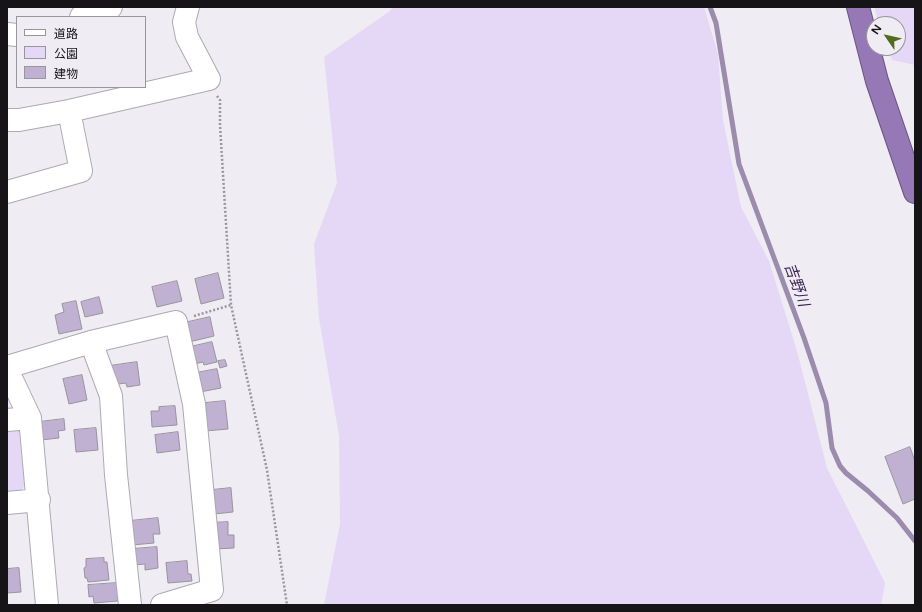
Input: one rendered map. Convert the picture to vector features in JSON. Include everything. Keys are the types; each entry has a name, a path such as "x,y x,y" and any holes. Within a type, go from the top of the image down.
{"highway":[{"path":"858,7 877,81 915,192"}],"street":[{"path":"84,16 111,7"},
{"path":"7,120 19,120 69,111 209,79 187,37 184,22 188,7"},
{"path":"7,192 82,171 69,111"},
{"path":"7,367 91,342 176,322 194,404 212,590 162,605"},
{"path":"91,342 110,396 116,475 130,605"},
{"path":"7,372 30,418 47,605"},
{"path":"7,420 30,418"},
{"path":"7,503 38,500"}],"path":[{"path":"209,79 220,100 220,125 231,305 267,470 287,605"},
{"path":"193,316 231,305"}],"green space":[{"path":"393,7 704,7 718,54 723,120 741,207 769,261 797,351 827,468 885,583 881,605 324,605 340,524 339,436 319,318 314,244 337,183 324,57 390,11"},
{"path":"874,7 915,7 915,65 892,60 891,56 906,56 906,16 877,16"},
{"path":"18,424 25,485 20,492 7,494 7,426"}],"building":[{"path":"218,273 224,298 201,304 195,279"},
{"path":"177,281 182,301 157,307 152,287"},
{"path":"99,297 103,313 85,317 81,302"},
{"path":"76,301 82,329 59,334 55,315 64,312 62,304"},
{"path":"210,317 214,336 189,342 184,323"},
{"path":"212,342 217,362 204,365 203,362 194,364 190,347"},
{"path":"225,360 227,366 220,368 218,361"},
{"path":"137,362 140,385 127,387 126,383 111,385 109,366"},
{"path":"217,369 221,388 200,392 196,373"},
{"path":"82,375 87,400 69,404 63,379"},
{"path":"225,401 228,429 205,431 203,409 206,409 205,403"},
{"path":"175,406 177,425 152,427 151,411 159,411 159,407"},
{"path":"64,419 65,430 58,431 59,438 41,440 39,422"},
{"path":"96,428 98,450 76,452 74,430"},
{"path":"178,432 180,450 157,453 155,435"},
{"path":"910,447 915,461 915,499 903,504 885,457"},
{"path":"231,488 233,512 214,514 212,490"},
{"path":"158,518 160,534 153,534 154,543 132,545 130,521"},
{"path":"228,522 228,535 234,535 234,548 215,549 211,523"},
{"path":"157,547 158,568 145,570 145,564 134,565 133,549"},
{"path":"104,558 104,562 107,562 109,580 88,582 87,578 85,578 84,568 86,567 86,559"},
{"path":"187,561 188,574 191,574 192,581 168,583 166,563"},
{"path":"19,568 21,592 7,593 7,569"},
{"path":"117,583 118,601 94,603 93,596 89,597 88,585"}],"waterway":[{"name":"吉野川","path":"710,7 716,23 739,164 804,338 826,403 832,448 840,466 846,473 897,518 915,541"}]}
